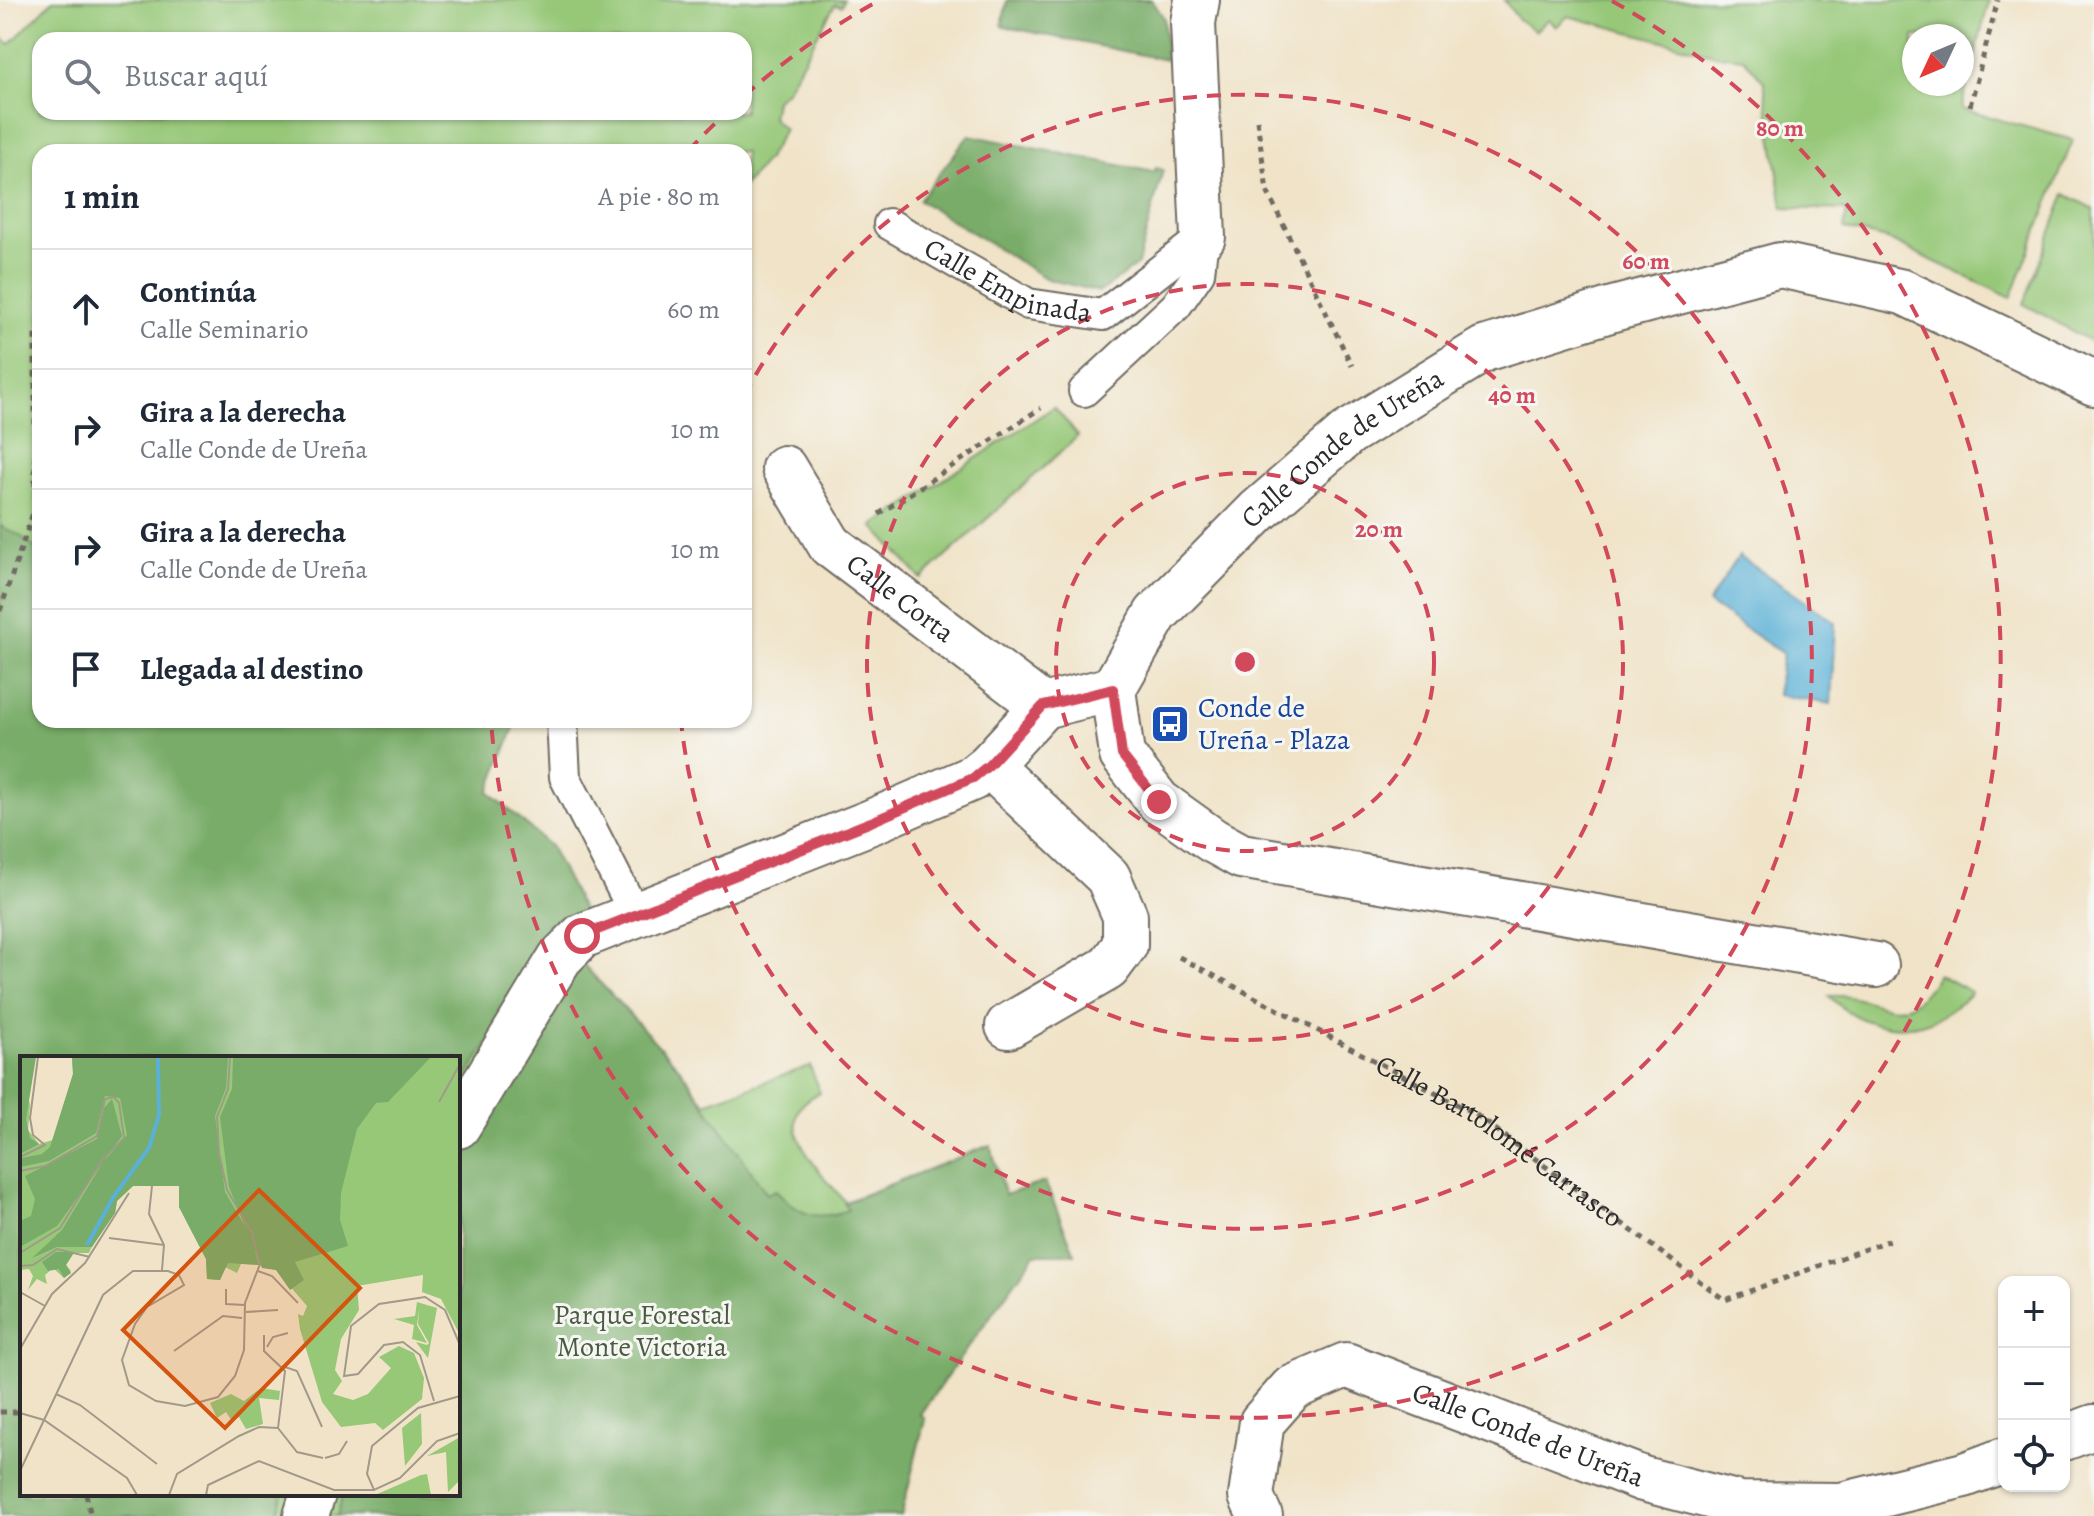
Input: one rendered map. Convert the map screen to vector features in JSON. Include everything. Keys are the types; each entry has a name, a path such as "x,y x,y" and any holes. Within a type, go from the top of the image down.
{"street":[{"path":"1190,8 1203,237"},
{"name":"Calle Conde de Ureña","path":"1113,689 1156,614 1258,511 1348,433 1484,349 1613,309 1780,265 1903,292 2094,383"},
{"name":"Calle Corta","path":"784,468 830,545 1043,706"},
{"path":"460,1123 560,958 582,936 871,822 973,778 989,765 1043,706 1113,689 1122,755 1159,802 1212,840 1241,856 1876,965"},
{"path":"989,765 1108,877 1125,916 1125,945 1108,968 1008,1026"},
{"name":"Calle Conde de Ureña","path":"1260,1516 1251,1496 1262,1422 1292,1388 1346,1365 1643,1479 1740,1504 1841,1505 1964,1475 1998,1462"},
{"path":"2070,1436 2094,1427"},
{"path":"306,1516 312,1496"}],"lane":[{"name":"Calle Empinada","path":"889,224 1028,304 1103,315 1203,237"},
{"path":"1084,391 1176,306 1199,273 1203,237"},
{"path":"562,728 565,777 635,914"}],"path":[{"path":"1970,106 1998,0"},
{"path":"1256,117 1267,191 1357,377"},
{"path":"868,521 1049,403"},
{"path":"0,611 32,516"},
{"name":"Calle Bartolomé Carrasco","path":"1108,968 1138,979 1174,955 1475,1114 1725,1300 1890,1240"},
{"path":"86,1496 91,1516"}],"green space":[{"name":"Parque Forestal Monte Victoria","path":"53,0 844,0 841,6 835,4 786,91 775,100 772,118 784,129 768,158 752,177 752,144 32,144 32,728 514,728 488,791 550,846 583,911 550,951 579,960 680,1069 705,1103 810,1066 820,1093 804,1103 796,1116 797,1131 813,1162 845,1202 990,1145 1005,1195 1045,1182 1075,1254 1035,1254 920,1414 925,1419 901,1516 0,1516 0,37 10,44"},
{"path":"1007,0 1152,0 1164,18 1166,60 1002,26"},
{"path":"1504,0 1989,1 1974,59 1974,24 1902,24 1902,96 1964,96 1961,109 2073,140 2011,298 1887,239 1844,229 1847,210 1783,208 1764,82 1744,58 1717,55 1568,16 1556,27 1549,19 1535,31 1518,19"},
{"path":"969,135 1154,172 1156,168 1163,170 1138,264 1100,292 1047,279 919,200"},
{"path":"2065,194 2094,209 2094,343 2024,304"},
{"path":"1054,407 1078,436 921,579 873,526"},
{"path":"0,526 32,546 32,728 514,728 489,792 550,846 583,911 550,951 460,1086 460,1056 20,1056 20,1496 282,1496 276,1516 0,1516"},
{"path":"579,960 680,1069 767,1194 776,1190 808,1214 817,1216 848,1210 844,1203 990,1145 1005,1195 1045,1182 1075,1254 1035,1254 920,1414 925,1419 901,1516 337,1516 342,1496 460,1496 460,1161 568,968"},
{"path":"1938,974 1971,992 1953,1008 1922,1024 1889,1026 1872,1023 1842,1008 1829,996 1901,1007 1913,1003 1925,993"}],"water":[{"path":"1739,556 1835,622 1831,704 1777,695 1783,654 1708,603"}],"place":[{"name":"Conde de Ureña - Plaza","path":"1170,724"}],"route":[{"path":"582,936 871,822 973,778 989,765 1043,706 1113,689 1122,755 1159,802"}]}
